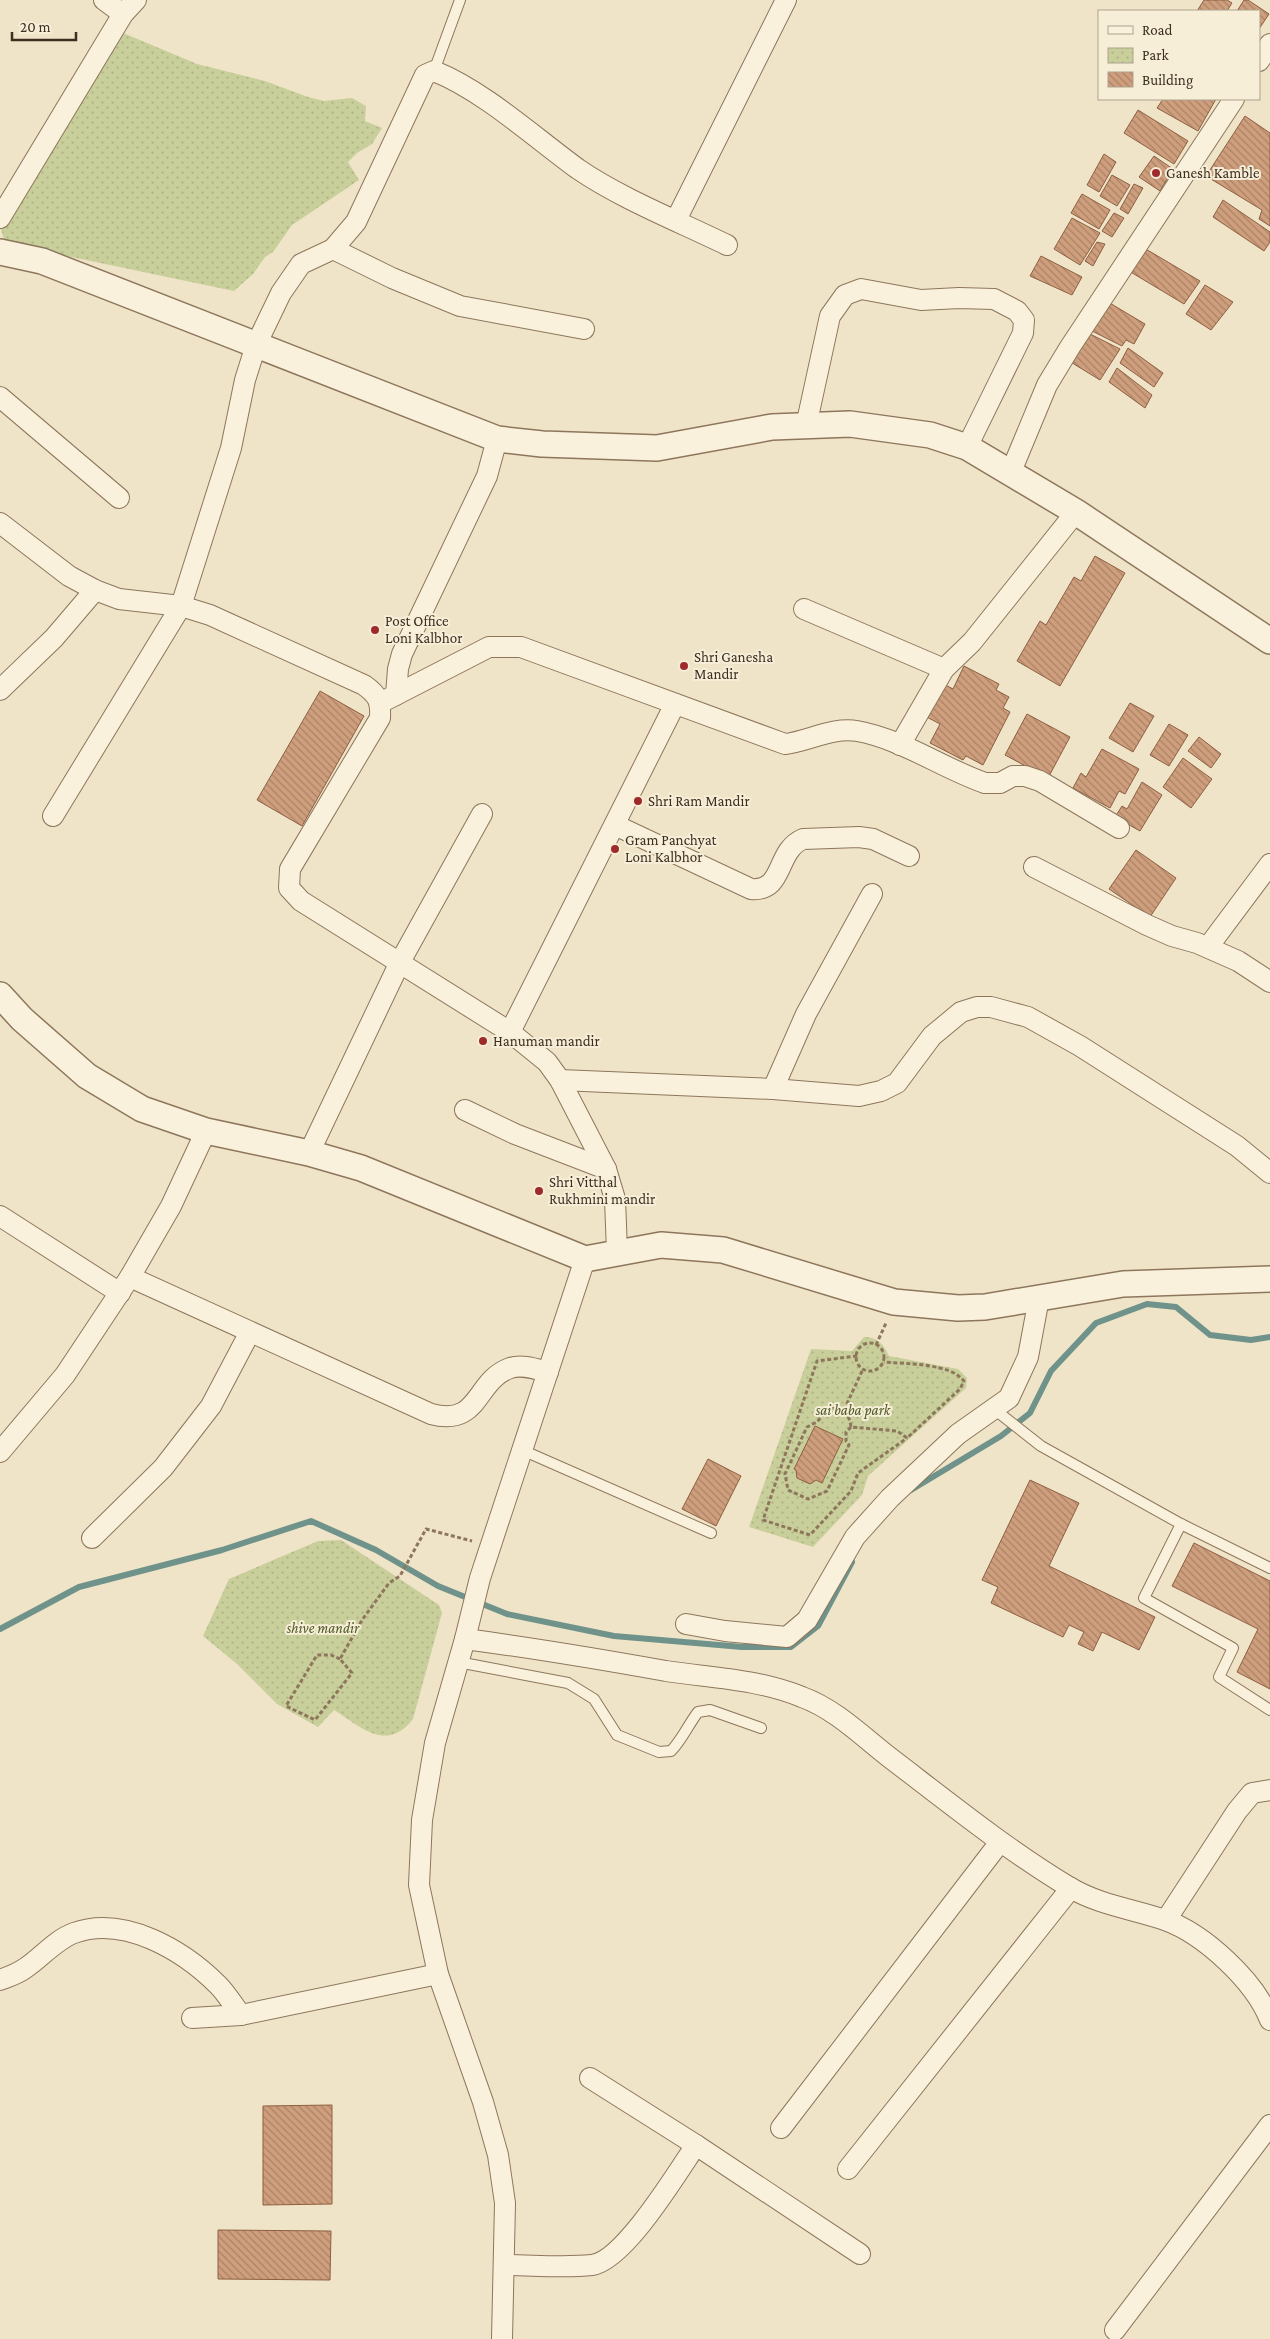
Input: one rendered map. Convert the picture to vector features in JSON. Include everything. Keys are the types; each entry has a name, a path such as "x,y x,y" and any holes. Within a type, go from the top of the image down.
{"street":[{"path":"0,218 129,7 104,0"},
{"path":"676,220 786,0"},
{"path":"1260,59 1270,44"},
{"path":"53,816 181,606 231,448 245,380 256,345 281,293 301,264 333,249 356,222 425,75 434,71 446,76 504,114 599,182 727,245"},
{"path":"1010,474 1052,378 1233,100"},
{"path":"333,249 392,278 460,306 584,330"},
{"path":"0,252 42,261 497,439 542,444 657,448 772,428 850,424 930,435 967,447 1076,512 1270,641"},
{"path":"806,426 830,316 845,295 861,289 921,300 994,299 1017,311 1024,320 1023,333 967,447"},
{"path":"0,397 119,498"},
{"path":"497,439 487,476 402,654 380,718 290,869 288,888 302,901 510,1032 546,1062 560,1080 606,1169 616,1199 617,1252"},
{"path":"900,745 944,669 972,642 1076,512"},
{"path":"0,523 69,576 94,590 119,599 181,606 210,615 364,685 388,699"},
{"path":"0,690 54,638 94,590"},
{"path":"804,609 944,669"},
{"path":"388,699 489,647 521,647 785,744 804,741 828,732 856,731 900,745 985,783 1000,783 1013,776 1025,776 1040,781 1119,828"},
{"path":"510,1032 675,704"},
{"path":"309,1153 400,962 482,814"},
{"path":"615,825 751,889 761,890 770,886 789,850 795,842 803,839 859,837 873,839 909,856"},
{"path":"1208,947 1270,864"},
{"path":"1034,867 1147,925 1208,947 1238,961 1270,982"},
{"path":"773,1088 806,1014 872,894"},
{"path":"0,995 22,1018 87,1076 142,1108 206,1131 309,1153 361,1168 585,1259 661,1245 723,1250 870,1296 924,1307 985,1307 1123,1284 1270,1280"},
{"path":"560,1080 773,1088 859,1096 881,1091 897,1083 932,1036 947,1021 961,1012 977,1007 991,1007 1028,1017 1080,1046 1237,1146 1270,1173"},
{"path":"465,1110 515,1134 606,1169"},
{"path":"0,1452 65,1375 125,1285 171,1206 206,1131"},
{"path":"0,1216 125,1285 250,1332 431,1414 448,1418 465,1412 499,1374 510,1368 526,1366 548,1372"},
{"path":"502,2339 505,2203 498,2155 483,2102 438,1974 419,1884 422,1820 435,1743 465,1640 480,1578 585,1259"},
{"path":"686,1624 725,1632 786,1637 807,1620 855,1537 890,1498 958,1434 998,1413 1009,1398 1028,1357 1039,1298"},
{"path":"92,1538 162,1468 211,1406 250,1332"},
{"path":"465,1640 545,1649 668,1671 764,1684 804,1698 838,1717 1000,1842 1071,1888 1107,1904 1166,1920 1188,1930 1242,1974 1266,2008 1270,2020"},
{"path":"1166,1920 1237,1811 1252,1793 1270,1790"},
{"path":"781,2128 1000,1842"},
{"path":"848,2169 1071,1888"},
{"path":"0,1980 23,1970 53,1946 73,1934 100,1928 128,1930 169,1949 200,1969 219,1986 241,2015"},
{"path":"192,2018 241,2015 438,1974"},
{"path":"590,2078 860,2254"},
{"path":"1116,2330 1270,2125"},
{"path":"504,2265 594,2265 616,2253 650,2211 696,2146"}],"lane":[{"path":"434,71 460,0"},
{"path":"998,1413 1041,1446 1181,1524 1270,1568"},
{"path":"522,1450 712,1533"},
{"path":"1181,1524 1144,1598 1233,1648 1219,1677 1270,1710"},
{"path":"458,1662 568,1683 594,1699 617,1735 659,1752 671,1752 698,1712 710,1710 761,1728"}],"path":[{"path":"874,1344 882,1350 884,1362 877,1369 864,1369 858,1363 857,1356 862,1346 874,1344"},
{"path":"857,1356 817,1361 762,1520 810,1535 851,1491 858,1472 907,1438 960,1389 964,1381 959,1375 948,1369 884,1362"},
{"path":"844,1410 864,1369"},
{"path":"852,1427 848,1414 844,1410 829,1408 817,1422 807,1428 785,1474 788,1490 808,1499 828,1491 849,1445 846,1441 846,1432 852,1427 897,1432 907,1438"},
{"path":"340,1659 362,1620 389,1583 400,1576 426,1529 490,1546"},
{"path":"331,1655 340,1659 346,1670 352,1673 315,1720 286,1706 316,1656 331,1655"}],"green space":[{"path":"116,30 197,64 265,81 308,97 324,101 352,98 366,106 365,121 382,128 372,144 357,153 348,162 359,180 292,225 273,252 265,257 253,274 234,291 43,251 4,239 0,226"},
{"name":"sai baba park","path":"864,1337 873,1338 880,1342 889,1356 958,1369 967,1378 966,1388 868,1476 862,1495 813,1547 749,1527 811,1349 852,1351"},
{"name":"shive mandir","path":"341,1540 439,1605 442,1613 413,1719 403,1729 393,1734 384,1736 374,1734 334,1710 318,1727 277,1704 237,1664 203,1636 229,1579 318,1541"}],"building":[{"path":"1204,0 1227,0 1232,3 1228,10 1198,10"},
{"path":"1244,0 1248,0 1269,14 1260,28 1260,10 1238,10"},
{"path":"1162,100 1215,100 1198,131 1157,108"},
{"path":"1138,110 1188,141 1174,164 1124,133"},
{"path":"1245,116 1270,133 1270,226 1259,219 1262,210 1206,176"},
{"path":"1104,154 1116,162 1099,192 1087,185"},
{"name":"Ganesh Kamble","path":"1154,156 1173,169 1160,191 1139,177"},
{"path":"1112,175 1130,185 1117,206 1100,196"},
{"path":"1134,184 1143,188 1128,214 1120,209"},
{"path":"1082,194 1110,210 1099,229 1071,213"},
{"path":"1223,200 1270,232 1270,242 1264,251 1213,217"},
{"path":"1114,213 1124,218 1112,237 1102,231"},
{"path":"1072,218 1100,233 1080,265 1054,249"},
{"path":"1097,242 1105,244 1093,266 1085,261"},
{"path":"1144,248 1200,281 1184,304 1129,271"},
{"path":"1041,256 1082,277 1072,295 1030,276"},
{"path":"1205,285 1233,302 1211,330 1186,314"},
{"path":"1108,302 1145,324 1134,344 1126,340 1122,346 1090,330"},
{"path":"1086,332 1120,349 1100,380 1069,361"},
{"path":"1128,348 1163,373 1154,387 1120,363"},
{"path":"1117,368 1152,395 1145,408 1109,382"},
{"path":"1095,556 1125,573 1060,686 1017,661 1040,621 1046,625 1074,577 1081,581"},
{"path":"964,666 999,684 996,690 1009,697 1003,708 1010,712 983,765 966,756 963,760 930,743 940,724 923,715 940,682 953,689"},
{"path":"320,691 364,716 302,826 257,800"},
{"path":"1130,703 1154,716 1133,752 1109,738"},
{"path":"1027,714 1070,737 1048,778 1005,755"},
{"path":"1169,724 1188,735 1169,766 1150,755"},
{"path":"1199,737 1221,754 1211,768 1188,751"},
{"path":"1102,749 1139,769 1125,794 1119,791 1110,808 1073,788 1081,773 1086,777"},
{"path":"1183,758 1212,779 1191,808 1163,787"},
{"path":"1142,782 1162,795 1140,831 1115,817 1122,806 1127,809"},
{"path":"1136,850 1176,878 1150,917 1109,889"},
{"path":"815,1426 843,1439 822,1483 816,1480 810,1484 797,1478 796,1470 794,1469"},
{"path":"708,1459 741,1476 716,1526 682,1509"},
{"path":"1030,1480 1079,1503 1049,1566 1155,1617 1139,1650 1102,1632 1093,1651 1078,1644 1084,1632 1069,1625 1063,1637 991,1603 998,1587 982,1580"},
{"path":"1194,1543 1270,1581 1270,1689 1237,1672 1258,1629 1172,1586"},
{"path":"332,2105 332,2204 263,2205 263,2106"},
{"path":"218,2230 331,2231 330,2280 218,2279"}],"waterway":[{"path":"911,1490 1001,1436 1030,1413 1051,1371 1096,1323 1147,1304 1176,1307 1210,1335 1251,1340 1270,1337"},
{"path":"0,1629 79,1587 222,1550 311,1521 376,1550 438,1586 507,1614 614,1636 742,1647 791,1647 818,1626 852,1562"}],"place":[{"name":"Ganesh Kamble","path":"1156,173"},
{"name":"Post Office Loni Kalbhor","path":"375,630"},
{"name":"Shri Ganesha Mandir","path":"684,666"},
{"name":"Shri Ram Mandir","path":"638,801"},
{"name":"Gram Panchyat Loni Kalbhor","path":"615,849"},
{"name":"Hanuman mandir","path":"483,1041"},
{"name":"Shri Vitthal Rukhmini mandir","path":"539,1191"}]}
